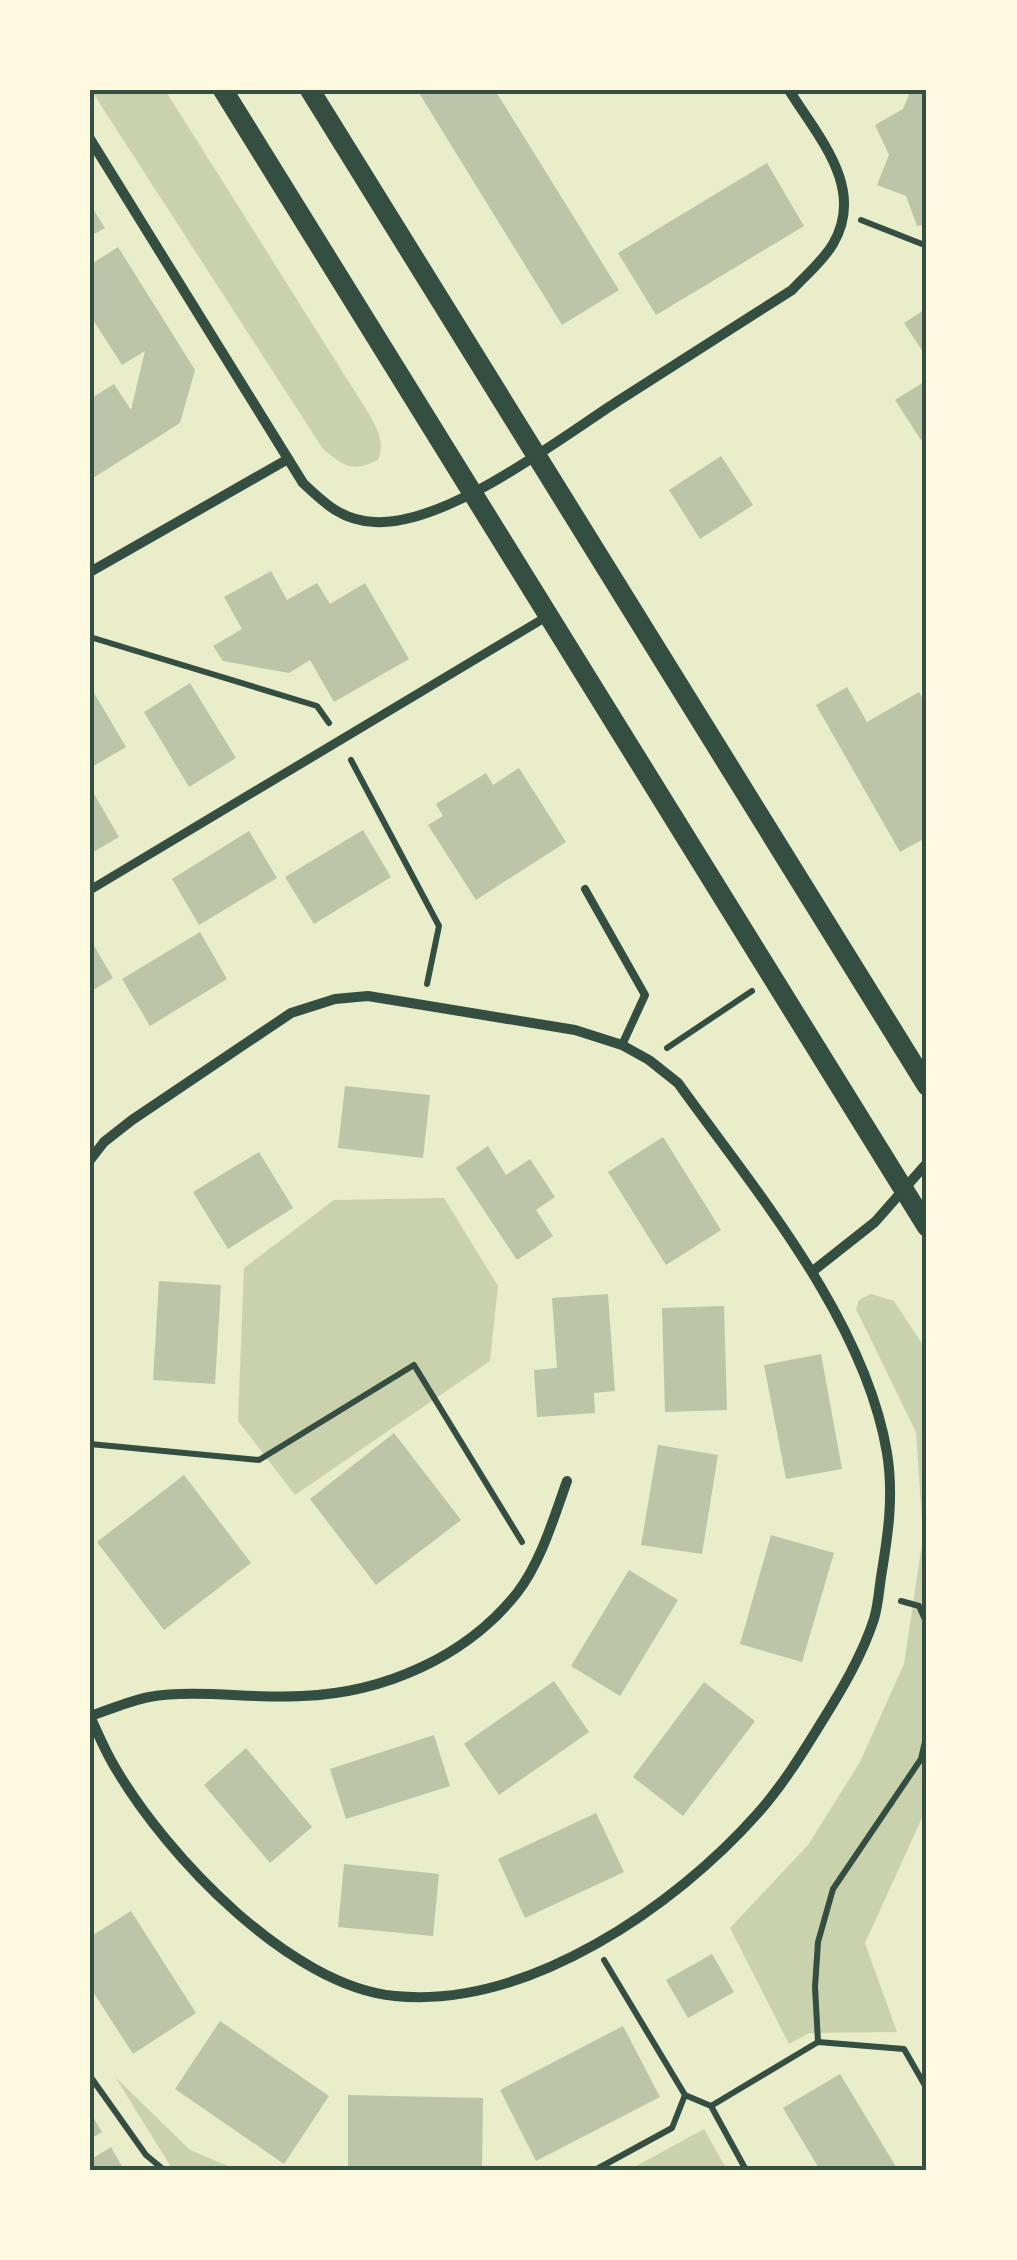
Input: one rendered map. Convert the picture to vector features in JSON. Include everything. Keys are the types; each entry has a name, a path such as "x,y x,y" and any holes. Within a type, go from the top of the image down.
{"main road":[{"path":"223,90 927,1227"},
{"path":"310,90 927,1086"}],"street":[{"path":"90,139 304,483 347,518 376,522 439,509 472,492 792,290 834,243 846,214 840,171 789,90"},
{"path":"90,572 288,460"},
{"path":"90,890 548,615"},
{"path":"90,1160 104,1142 132,1120 291,1013 335,998 368,996 575,1030 622,1045 649,1060 678,1084 813,1271 870,1388 887,1452 892,1507 874,1618 842,1689 759,1812 696,1873 635,1921 570,1960 506,1983 445,1995 394,1996 352,1986 292,1953 207,1886 124,1782 90,1716 149,1697 306,1696 369,1686 424,1668 478,1634 519,1590 567,1481"},
{"path":"813,1271 875,1222 927,1162"}],"lane":[{"path":"585,889 645,995 622,1045"}],"path":[{"path":"846,214 927,246"},
{"path":"649,1060 773,978"},
{"path":"90,1444 259,1460 414,1365 534,1562"},
{"path":"878,1594 918,1606 927,1624"},
{"path":"818,2042 818,1942 833,1889 921,1759 927,1733"},
{"path":"595,1944 684,2095 711,2106 746,2170"},
{"path":"711,2106 818,2042 904,2049 927,2089"},
{"path":"90,2076 146,2155 164,2170"},
{"path":"595,2170 672,2128 684,2095"}],"green space":[{"path":"91,90 165,90 369,414 381,442 378,460 348,466 323,449"},
{"path":"444,1198 498,1286 490,1361 295,1495 238,1421 244,1268 334,1200"},
{"path":"871,1294 894,1301 927,1351 927,1807 865,1943 897,2032 809,2033 789,2044 730,1928 808,1845 860,1762 904,1664 923,1537 916,1432 856,1309 859,1300"},
{"path":"116,2078 190,2150 238,2170 173,2170"},
{"path":"704,2129 727,2170 629,2170"}],"building":[{"path":"495,90 619,290 562,325 419,93"},
{"path":"911,90 927,90 927,224 917,226 906,196 877,185 889,155 875,125 903,109"},
{"path":"767,163 804,226 656,315 618,253"},
{"path":"90,204 105,228 90,236"},
{"path":"118,247 195,370 180,423 90,480 90,399 114,384 131,410 145,351 122,365 90,315 90,265"},
{"path":"927,308 927,358 904,323"},
{"path":"927,380 927,436 921,440 895,400"},
{"path":"721,456 753,505 700,539 669,490"},
{"path":"271,571 287,600 317,583 330,604 365,583 409,659 334,702 310,660 289,673 223,661 213,646 242,629 224,597"},
{"path":"190,683 236,758 189,787 144,712"},
{"path":"90,686 126,747 90,768"},
{"path":"847,687 867,722 919,692 927,706 927,837 900,852 816,705"},
{"path":"519,768 566,842 476,900 428,825 443,816 436,804 486,773 493,785"},
{"path":"90,787 119,837 90,854"},
{"path":"363,830 391,877 314,924 285,877"},
{"path":"249,831 277,878 199,925 172,879"},
{"path":"200,932 227,979 150,1026 122,979"},
{"path":"90,939 113,978 90,992"},
{"path":"345,1086 430,1095 423,1158 338,1148"},
{"path":"663,1137 721,1230 666,1265 608,1172"},
{"path":"488,1146 506,1175 530,1159 555,1197 536,1210 553,1236 517,1260 456,1168"},
{"path":"259,1152 293,1208 228,1249 193,1192"},
{"path":"159,1281 221,1285 215,1384 153,1380"},
{"path":"608,1294 615,1391 594,1393 595,1413 537,1417 534,1370 557,1368 552,1298"},
{"path":"724,1306 727,1410 665,1412 662,1308"},
{"path":"821,1354 842,1469 786,1479 764,1365"},
{"path":"394,1433 461,1520 376,1585 310,1499"},
{"path":"658,1445 718,1455 702,1554 641,1545"},
{"path":"184,1475 251,1563 164,1630 97,1542"},
{"path":"771,1535 834,1553 802,1662 740,1644"},
{"path":"629,1570 678,1600 620,1696 571,1666"},
{"path":"554,1681 589,1732 499,1795 464,1744"},
{"path":"704,1682 755,1721 683,1816 633,1777"},
{"path":"434,1735 450,1786 346,1819 330,1769"},
{"path":"246,1748 312,1827 270,1863 204,1785"},
{"path":"596,1813 624,1872 525,1918 498,1859"},
{"path":"344,1864 439,1874 433,1936 338,1927"},
{"path":"131,1911 196,2013 133,2054 90,1987 90,1937"},
{"path":"712,1954 734,1992 688,2018 666,1980"},
{"path":"220,2021 329,2096 284,2164 175,2089"},
{"path":"623,2026 660,2097 536,2161 500,2090"},
{"path":"840,2074 898,2170 820,2170 783,2108"},
{"path":"348,2095 483,2098 482,2170 348,2170"},
{"path":"90,2112 102,2132 90,2139"},
{"path":"111,2147 124,2170 90,2170 90,2160"}]}
